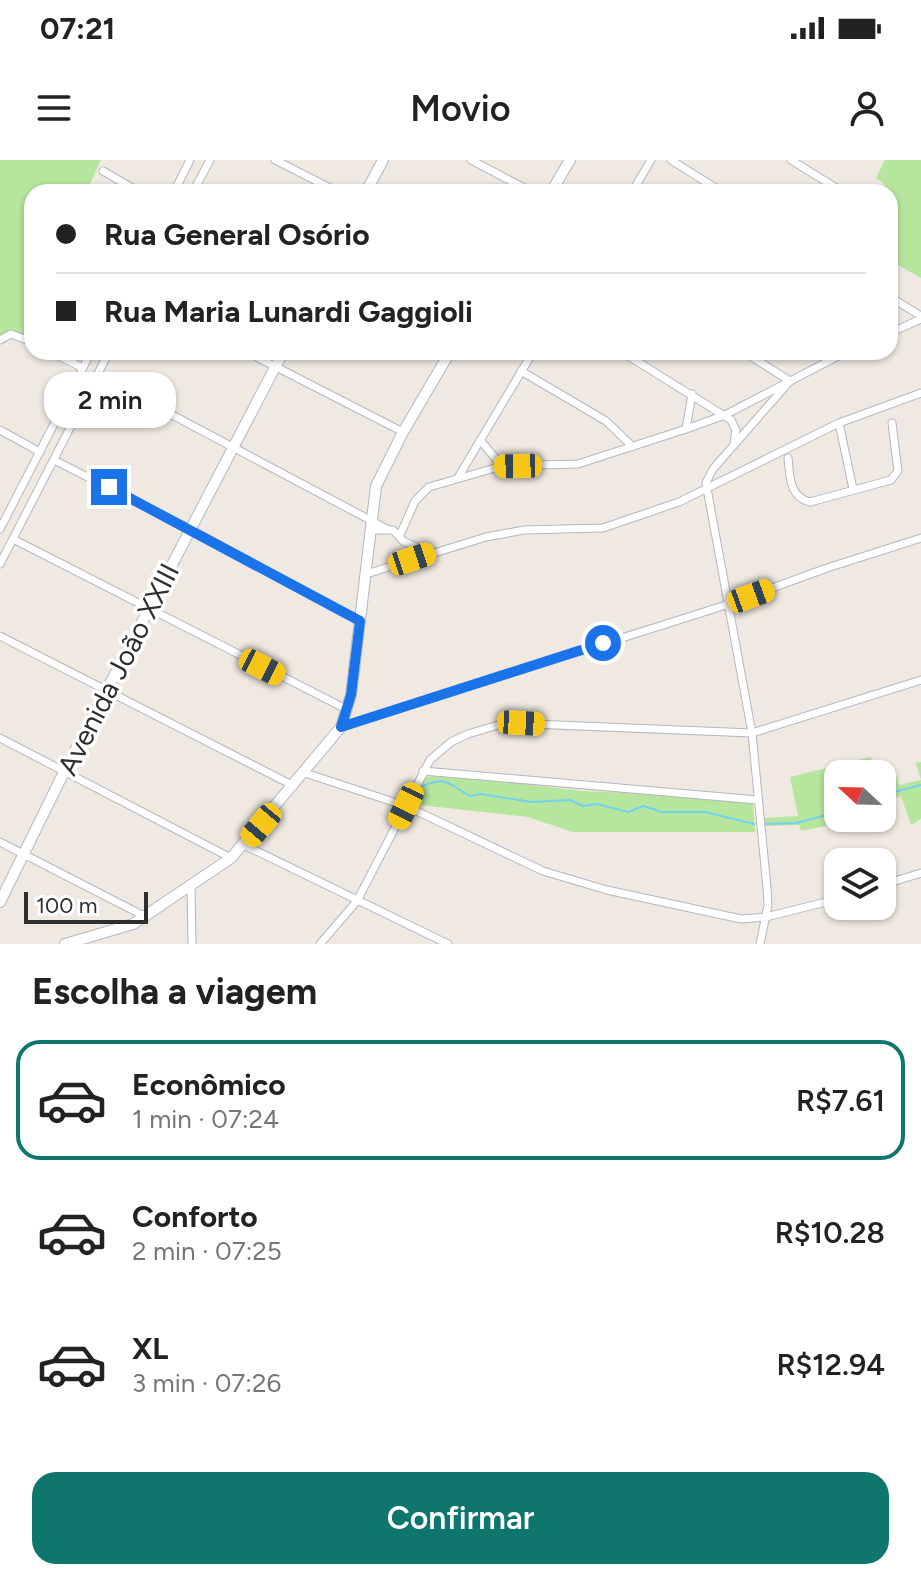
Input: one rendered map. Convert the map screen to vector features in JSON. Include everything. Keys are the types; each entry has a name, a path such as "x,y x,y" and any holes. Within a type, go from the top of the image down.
{"street":[{"path":"178,184 190,160"},
{"path":"197,184 210,160"},
{"path":"275,160 322,184"},
{"path":"370,184 383,160"},
{"path":"471,160 517,184"},
{"path":"556,184 570,160"},
{"path":"637,184 651,160"},
{"path":"671,160 709,184"},
{"path":"791,160 830,184"},
{"path":"103,171 125,184"},
{"path":"898,302 921,318"},
{"path":"898,329 921,318"},
{"path":"3,337 24,341"},
{"path":"67,360 83,368"},
{"path":"0,529 87,360"},
{"path":"0,564 105,360"},
{"path":"262,360 403,432"},
{"name":"Avenida João XXIII","path":"0,902 65,770 279,360"},
{"path":"65,944 121,929 146,917 231,858 341,727 348,710 376,486 443,360"},
{"path":"459,476 528,360"},
{"path":"635,360 725,415 736,430 734,446"},
{"path":"757,360 790,381"},
{"path":"395,564 402,552 402,538 422,493 429,487 502,466 578,464 725,415 831,360"},
{"path":"521,371 606,421 632,446"},
{"path":"97,375 429,553"},
{"path":"760,944 766,917 767,888 752,733 706,487 713,469 790,381"},
{"path":"366,574 486,537 524,530 603,528 679,502 839,423 921,393"},
{"path":"686,429 692,394"},
{"path":"839,423 853,489"},
{"path":"788,458 793,489 802,500 810,502 896,476 898,460 892,423"},
{"path":"736,430 747,429"},
{"path":"0,430 40,452"},
{"path":"480,440 502,466"},
{"path":"54,460 360,621"},
{"path":"341,727 726,605 921,538"},
{"path":"13,539 348,710"},
{"path":"0,636 294,786"},
{"path":"320,944 357,901 430,760 451,742 468,734 505,723 752,733 921,680"},
{"path":"0,738 231,858"},
{"path":"423,771 758,800"},
{"path":"305,773 406,806 562,878 728,917 766,917 824,902"},
{"path":"0,842 146,917"},
{"path":"244,845 448,944"},
{"path":"896,881 921,873"},
{"path":"191,887 192,944"}],"green space":[{"path":"0,160 101,160 90,184 24,184 24,335 8,331 0,336"},
{"path":"885,160 921,160 921,278 898,265 898,184 885,184 876,178"},
{"path":"921,762 921,780 916,763"},
{"path":"824,769 824,826 801,831 799,825 764,826 764,818 798,816 790,777"},
{"path":"446,775 582,791 681,795 753,804 755,832 573,832 528,817 419,805 415,795 425,777"},
{"path":"896,775 899,785 921,780 921,819 911,825 901,796 896,798"}],"waterway":[{"path":"423,786 443,781 470,796 481,794 531,802 570,800 583,806 597,804 628,812 643,806 662,812 705,812 754,824"},
{"path":"896,791 921,785"},
{"path":"766,824 796,823 824,816"}],"route":[{"path":"109,487 360,621 351,695 341,727 603,643"}]}
